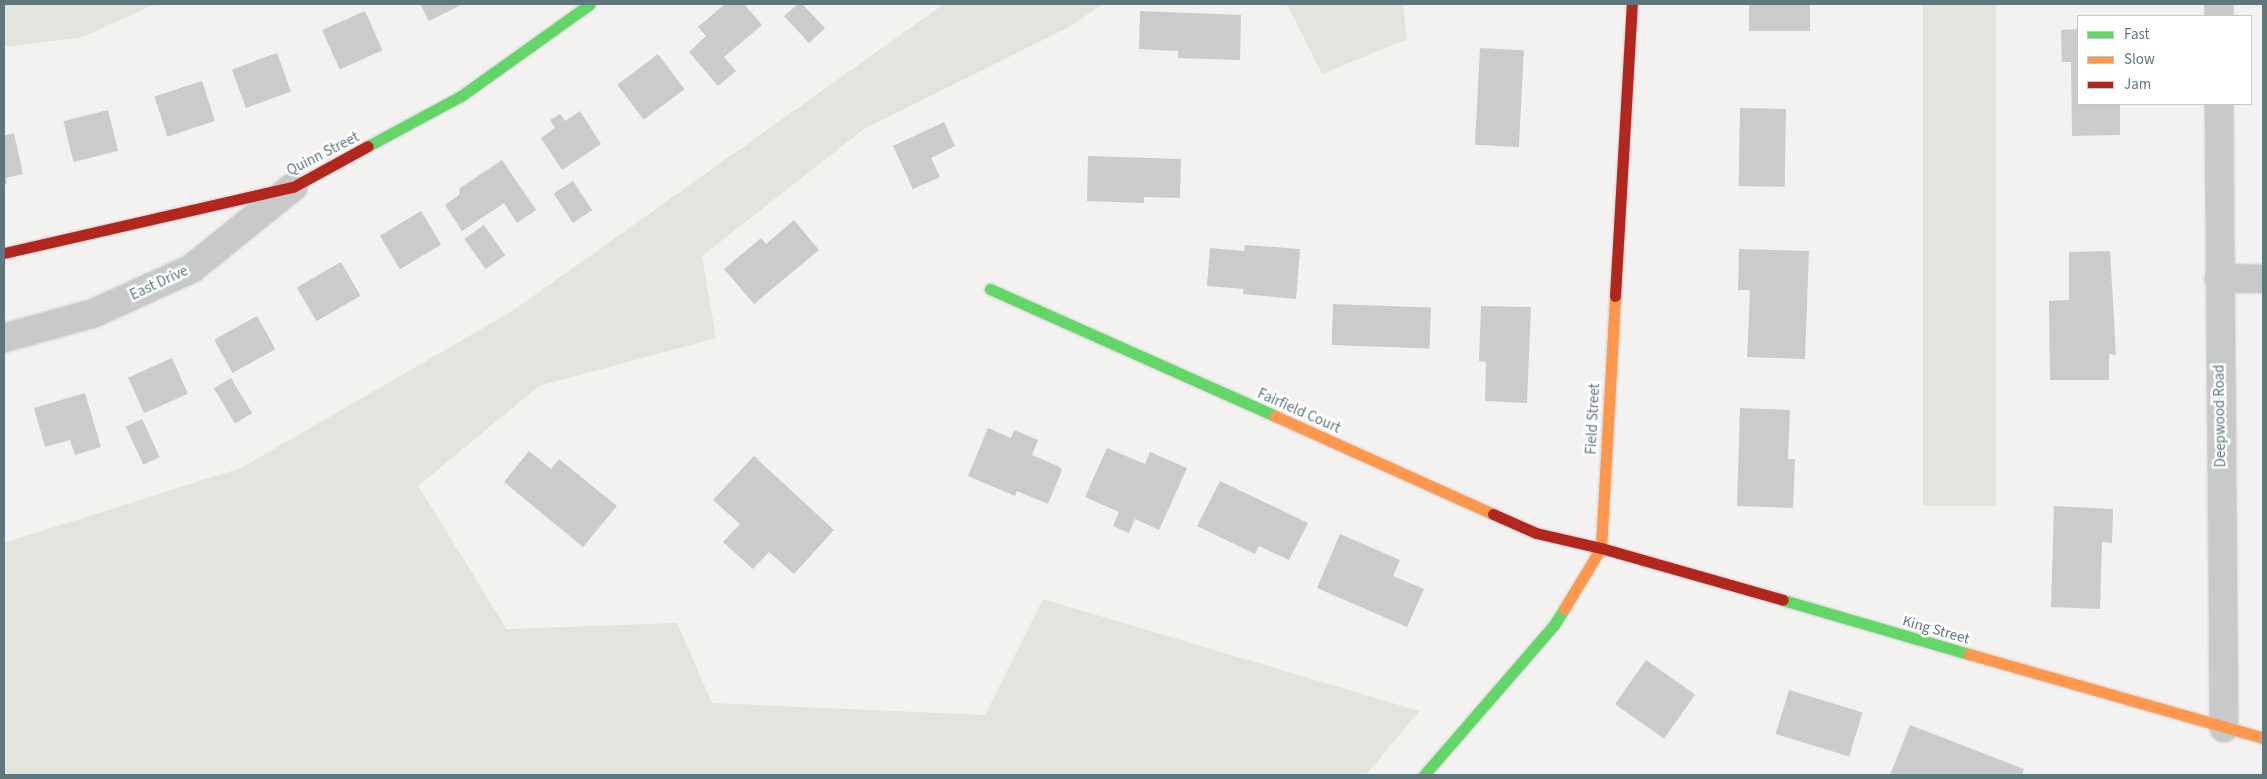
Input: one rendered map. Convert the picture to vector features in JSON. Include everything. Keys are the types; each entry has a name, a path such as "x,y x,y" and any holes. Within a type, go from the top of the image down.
{"street":[{"name":"Quinn Street","path":"4,253 293,187 461,96 590,4"},
{"name":"Field Street","path":"1424,775 1554,624 1601,548 1632,4"},
{"name":"Deepwood Road","path":"2219,105 2224,728"},
{"name":"East Drive","path":"4,338 94,314 191,269 293,187"},
{"path":"2219,278 2263,279"},
{"name":"Fairfield Court","path":"990,290 1536,533 1601,548"},
{"name":"King Street","path":"1601,548 2263,738"}],"shaded area":[{"path":"4,4 155,4 83,37 4,47"},
{"path":"944,4 1103,4 1069,27 864,129 702,256 716,338 539,386 418,486 507,629 677,623 712,703 985,715 1043,599 1419,711 1366,775 4,775 4,543 241,468 511,312"},
{"path":"1287,4 1403,4 1407,39 1322,74"},
{"path":"1923,4 1996,4 1996,506 1923,506"}],"building":[{"path":"420,4 463,4 429,21"},
{"path":"725,4 744,4 762,25 724,57 736,71 718,86 689,52 706,36 698,27"},
{"path":"798,4 802,4 825,28 809,43 784,16"},
{"path":"1749,4 1810,4 1810,31 1749,31"},
{"path":"365,11 382,50 340,69 322,30"},
{"path":"1140,11 1241,15 1240,60 1178,58 1178,51 1139,49"},
{"path":"2077,29 2077,105 2120,105 2120,135 2072,136 2071,62 2062,62 2061,30"},
{"path":"1480,48 1524,50 1519,147 1475,145"},
{"path":"277,53 291,92 246,108 232,69"},
{"path":"658,54 684,89 644,120 617,85"},
{"path":"202,81 215,121 167,136 154,96"},
{"path":"1740,108 1786,109 1785,187 1739,186"},
{"path":"108,110 118,151 74,162 63,121"},
{"path":"580,111 601,144 562,170 541,138 555,128 550,120 560,114 565,121"},
{"path":"944,122 955,146 931,158 940,177 913,189 893,146"},
{"path":"14,133 23,174 6,178 7,184 4,185 4,136"},
{"path":"1088,156 1181,159 1180,198 1144,197 1144,203 1087,201"},
{"path":"502,160 536,210 517,223 504,203 462,231 445,205 459,195 460,188"},
{"path":"573,181 592,210 573,223 554,194"},
{"path":"421,211 441,244 400,269 380,236"},
{"path":"794,220 819,250 754,304 724,269 761,238 766,244"},
{"path":"484,225 505,255 486,269 464,239"},
{"path":"1245,245 1300,249 1296,299 1243,294 1244,289 1207,286 1210,248 1244,251"},
{"path":"1739,249 1809,251 1805,359 1747,357 1750,290 1738,290"},
{"path":"2110,251 2116,355 2109,354 2109,380 2050,380 2049,301 2069,300 2069,252"},
{"path":"341,262 360,296 316,321 297,288"},
{"path":"1333,304 1431,307 1430,348 1332,345"},
{"path":"1481,306 1531,307 1527,403 1485,401 1486,362 1479,361"},
{"path":"257,316 275,349 233,373 214,340"},
{"path":"172,358 188,394 144,413 128,378"},
{"path":"231,378 252,413 235,423 214,388"},
{"path":"85,393 101,447 75,455 70,440 45,447 34,408"},
{"path":"1740,408 1790,410 1788,459 1795,459 1793,508 1737,506"},
{"path":"142,419 160,457 143,465 126,427"},
{"path":"988,428 1011,438 1014,430 1038,440 1032,455 1060,467 1062,470 1048,504 1017,491 1015,496 968,476"},
{"path":"1107,448 1145,464 1150,452 1187,468 1159,530 1135,519 1129,533 1113,526 1119,512 1085,497"},
{"path":"529,451 551,469 559,459 617,506 583,547 504,482"},
{"path":"754,456 834,530 794,574 769,552 753,569 723,542 740,524 713,500"},
{"path":"1220,481 1308,523 1289,560 1259,546 1255,554 1197,526"},
{"path":"2054,506 2113,509 2112,543 2102,542 2100,609 2051,607"},
{"path":"1340,534 1400,560 1393,576 1424,589 1407,627 1317,588"},
{"path":"1646,660 1695,694 1664,739 1615,704"},
{"path":"1789,690 1863,713 1849,757 1776,734"},
{"path":"1910,725 2024,769 2022,775 1890,775"}],"traffic: fast":[{"path":"368,146 461,96 590,4"},
{"path":"990,289 1275,416"},
{"path":"1783,600 1969,654"},
{"path":"1424,775 1554,625 1564,609"}],"traffic: slow":[{"path":"1564,609 1601,548 1615,296"},
{"path":"1275,416 1493,514"},
{"path":"1969,654 2263,738"}],"traffic: jam":[{"path":"1615,296 1632,4"},
{"path":"4,253 293,187 368,146"},
{"path":"1493,514 1536,533 1601,548 1783,600"}]}
